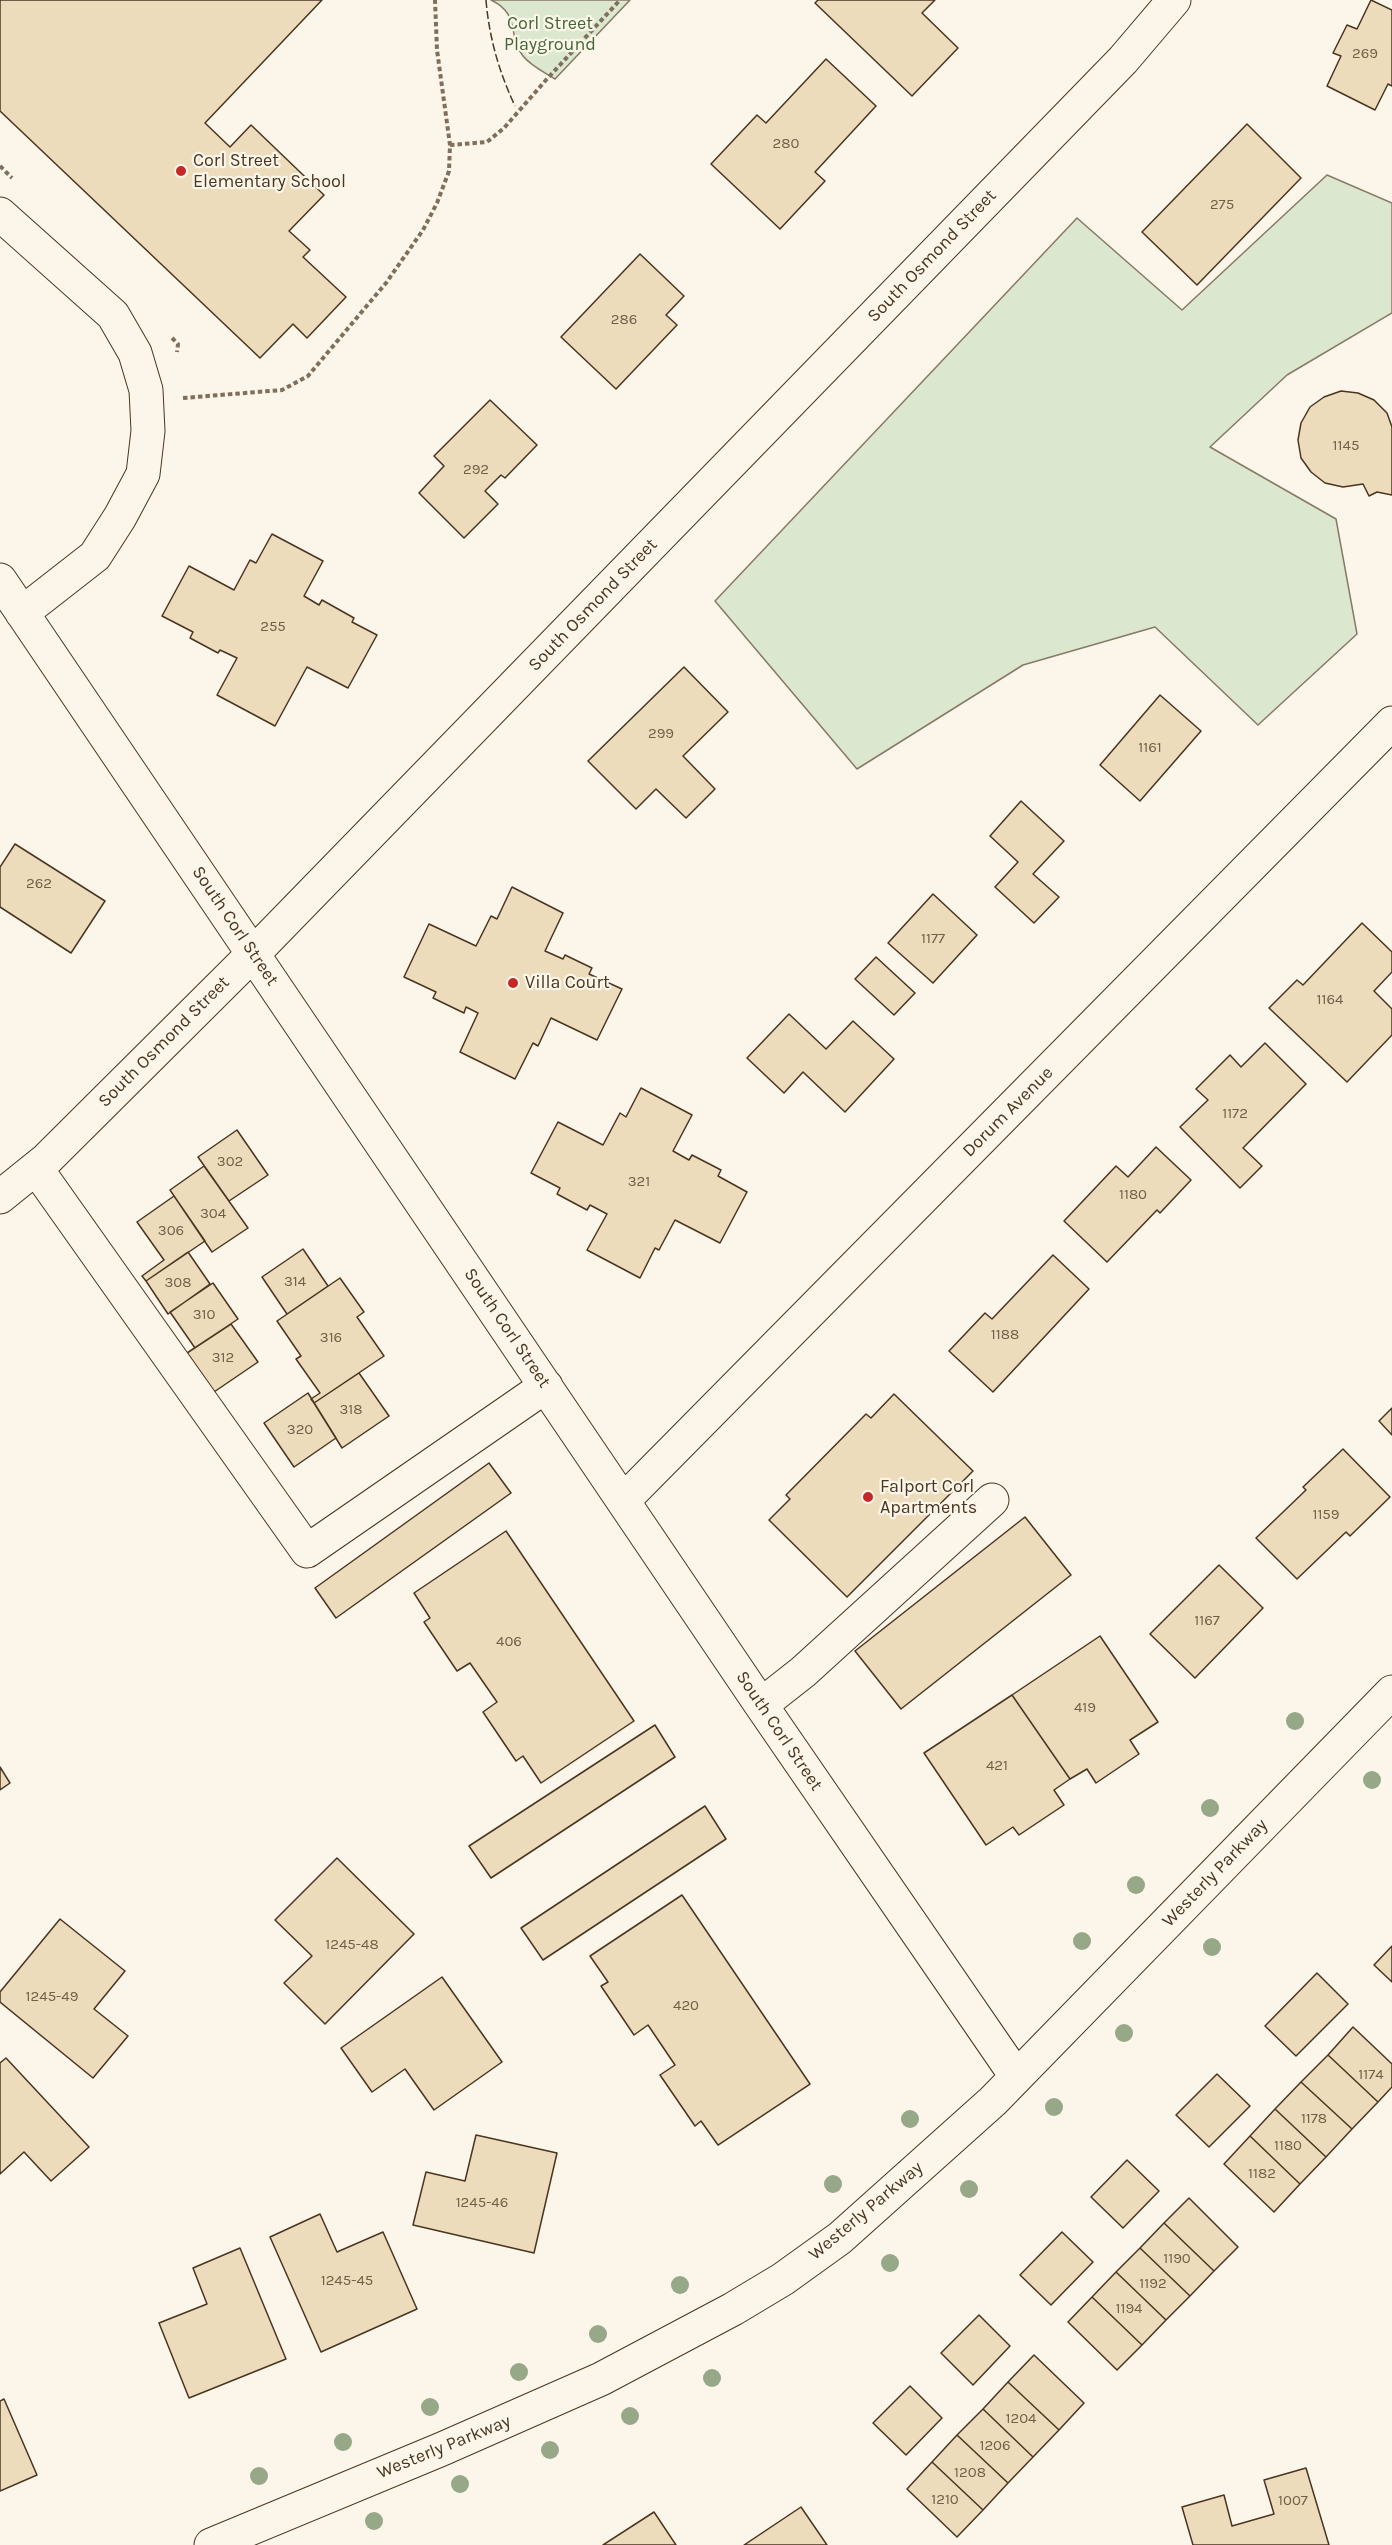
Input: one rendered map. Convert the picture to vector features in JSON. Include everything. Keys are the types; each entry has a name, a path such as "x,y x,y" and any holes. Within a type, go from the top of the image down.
{"street":[{"name":"South Osmond Street","path":"0,1197 36,1168 253,954 1115,68 1174,0"},
{"path":"0,214 113,315 135,353 146,390 148,431 143,474 120,516 95,556 22,613"},
{"name":"South Corl Street","path":"0,580 761,1705 1016,2076"},
{"name":"Dorum Avenue","path":"624,1501 1392,723"},
{"path":"36,1168 307,1551 546,1386"},
{"path":"761,1705 803,1672 992,1500"},
{"name":"Westerly Parkway","path":"211,2545 551,2403 733,2309 783,2279 846,2233 984,2109 1392,1692"}],"path":[{"path":"174,398 282,390 308,376 386,283 423,230 437,203 449,171 450,145 437,50 435,0"},
{"path":"450,145 487,142 504,128 620,0"}],"green space":[{"name":"Corl Street Playground","path":"491,0 630,0 555,79 526,60 515,41 506,12"},
{"path":"1327,175 1392,203 1392,313 1287,375 1210,447 1336,519 1357,634 1258,725 1155,627 1023,665 857,769 715,601 1077,218 1182,310"}],"building":[{"name":"Corl Street Elementary School","path":"0,0 322,0 205,123 230,147 251,125 324,195 289,231 310,250 303,257 346,297 307,338 293,324 260,358 0,111"},
{"path":"818,0 935,0 922,13 958,48 912,96 815,3"},
{"path":"1371,0 1392,10 1392,86 1388,84 1375,110 1327,86 1341,56 1333,53 1347,25 1357,29"},
{"path":"826,59 876,106 815,172 825,181 780,229 711,164 757,115 766,123"},
{"path":"1247,124 1301,178 1197,285 1142,232"},
{"path":"640,254 684,296 666,315 677,325 616,389 561,337"},
{"path":"1341,391 1358,393 1374,400 1387,413 1392,427 1392,495 1377,492 1369,496 1363,484 1343,487 1325,483 1311,472 1301,458 1298,440 1301,423 1310,407 1324,397"},
{"path":"490,400 537,445 505,478 501,475 485,491 498,504 464,538 419,493 444,466 434,456"},
{"path":"272,534 323,561 304,596 319,605 322,600 354,618 352,622 377,635 348,688 307,667 275,726 217,695 237,658 220,650 218,653 190,638 193,632 162,616 189,566 234,590 250,560 256,563"},
{"path":"684,667 728,712 683,756 715,789 686,818 656,789 636,809 588,761"},
{"path":"1160,695 1201,731 1140,801 1100,765"},
{"path":"1021,801 1064,841 1033,874 1059,897 1034,923 995,887 1018,862 990,836"},
{"path":"15,844 105,901 71,953 0,907 0,867"},
{"name":"Villa Court","path":"512,887 563,913 545,951 563,959 565,955 592,968 589,974 622,989 597,1040 551,1018 538,1046 533,1043 515,1079 460,1052 478,1013 466,1007 464,1013 433,998 436,992 404,977 429,924 476,946 491,916 497,919"},
{"path":"933,894 977,935 933,983 888,943"},
{"path":"1362,923 1392,952 1392,972 1374,991 1392,1009 1392,1035 1347,1082 1269,1008 1297,980 1303,985"},
{"path":"876,957 915,993 894,1015 855,979"},
{"path":"789,1014 826,1049 853,1021 894,1059 845,1112 803,1072 784,1093 747,1058"},
{"path":"1265,1043 1306,1084 1243,1148 1262,1166 1240,1188 1180,1127 1208,1100 1196,1089 1230,1055 1241,1067"},
{"path":"641,1088 692,1115 673,1151 689,1160 692,1155 721,1170 718,1176 747,1192 720,1243 675,1220 659,1250 655,1248 640,1278 587,1250 607,1214 590,1205 587,1210 557,1194 560,1188 531,1173 558,1122 603,1145 620,1113 626,1117"},
{"path":"237,1130 268,1175 229,1201 198,1157"},
{"path":"1156,1147 1191,1180 1160,1213 1157,1210 1107,1262 1064,1221 1116,1166 1128,1177"},
{"path":"204,1166 248,1228 212,1252 170,1190"},
{"path":"174,1196 205,1241 146,1281 142,1276 164,1260 137,1222"},
{"path":"303,1249 328,1286 287,1314 262,1277"},
{"path":"188,1252 210,1284 168,1314 146,1281"},
{"path":"1053,1255 1089,1289 993,1392 949,1351 985,1313 992,1319"},
{"path":"340,1278 364,1312 357,1317 384,1356 314,1403 311,1399 320,1393 296,1359 301,1356 277,1321"},
{"path":"213,1283 238,1319 195,1348 170,1312"},
{"path":"231,1324 258,1362 214,1392 187,1353"},
{"path":"359,1373 389,1416 342,1448 314,1403"},
{"path":"308,1393 336,1438 294,1467 264,1423"},
{"name":"Falport Corl Apartments","path":"894,1394 973,1471 847,1597 769,1520 790,1499 786,1495 866,1414 871,1418"},
{"path":"1392,1408 1392,1435 1379,1421"},
{"path":"1343,1449 1390,1497 1350,1536 1346,1532 1297,1579 1256,1538 1306,1490 1303,1487"},
{"path":"489,1463 511,1493 336,1618 315,1588"},
{"path":"1025,1517 1071,1575 901,1709 855,1651"},
{"path":"506,1531 634,1721 541,1783 523,1756 516,1761 483,1712 497,1702 470,1663 457,1671 424,1622 430,1618 414,1593"},
{"path":"1219,1565 1263,1608 1195,1678 1150,1634"},
{"path":"1100,1636 1158,1722 1130,1740 1139,1754 1096,1783 1087,1769 1070,1779 1012,1695"},
{"path":"1012,1695 1070,1779 1054,1790 1064,1805 1019,1835 1013,1827 986,1845 924,1753"},
{"path":"655,1725 675,1757 491,1878 469,1846"},
{"path":"0,1767 10,1783 0,1790"},
{"path":"705,1806 726,1839 543,1960 521,1928"},
{"path":"337,1858 414,1934 325,2024 284,1983 312,1956 275,1920"},
{"path":"682,1895 810,2084 718,2145 701,2121 695,2126 660,2075 675,2065 648,2025 634,2035 601,1986 608,1982 590,1956"},
{"path":"60,1919 125,1971 94,2009 128,2036 93,2078 0,2002 0,1992"},
{"path":"1392,1946 1392,1982 1374,1965"},
{"path":"1317,1973 1348,2004 1296,2056 1265,2026"},
{"path":"442,1977 502,2062 434,2110 405,2069 372,2092 341,2048"},
{"path":"1353,2027 1392,2064 1392,2087 1378,2102 1328,2055"},
{"path":"1328,2055 1378,2102 1352,2129 1301,2082"},
{"path":"6,2058 89,2147 51,2181 24,2152 0,2174 0,2063"},
{"path":"1217,2074 1250,2106 1209,2147 1176,2115"},
{"path":"1301,2082 1352,2129 1326,2157 1275,2109"},
{"path":"1275,2109 1326,2157 1300,2184 1250,2136"},
{"path":"476,2135 557,2153 534,2253 413,2225 426,2172 465,2181"},
{"path":"1250,2136 1300,2184 1274,2212 1224,2164"},
{"path":"1127,2160 1159,2191 1123,2228 1091,2197"},
{"path":"1189,2198 1238,2247 1214,2271 1164,2223"},
{"path":"320,2214 337,2252 383,2232 417,2309 321,2352 270,2237"},
{"path":"1164,2223 1214,2271 1190,2296 1140,2248"},
{"path":"1062,2232 1093,2262 1051,2305 1020,2275"},
{"path":"240,2248 286,2359 189,2398 159,2323 207,2304 193,2268"},
{"path":"1140,2248 1190,2296 1166,2320 1116,2272"},
{"path":"1116,2272 1166,2320 1142,2345 1092,2297"},
{"path":"1092,2297 1142,2345 1117,2370 1068,2322"},
{"path":"979,2315 1010,2346 973,2385 941,2353"},
{"path":"1034,2355 1084,2403 1059,2430 1008,2382"},
{"path":"1008,2382 1059,2430 1033,2457 983,2409"},
{"path":"910,2386 942,2418 906,2455 873,2423"},
{"path":"4,2399 37,2475 0,2491 0,2401"},
{"path":"983,2409 1033,2457 1008,2483 957,2435"},
{"path":"957,2435 1008,2483 983,2510 932,2462"},
{"path":"932,2462 983,2510 957,2537 907,2489"},
{"path":"1306,2468 1329,2545 1193,2545 1182,2507 1224,2495 1232,2526 1274,2514 1264,2480"},
{"path":"801,2507 827,2545 744,2545"},
{"path":"654,2512 676,2545 603,2545"}],"fence":[{"path":"486,0 496,54 515,106"}],"place":[{"name":"Corl Street Elementary School","path":"181,171"},
{"name":"Villa Court","path":"513,983"},
{"name":"Falport Corl Apartments","path":"868,1497"}]}
